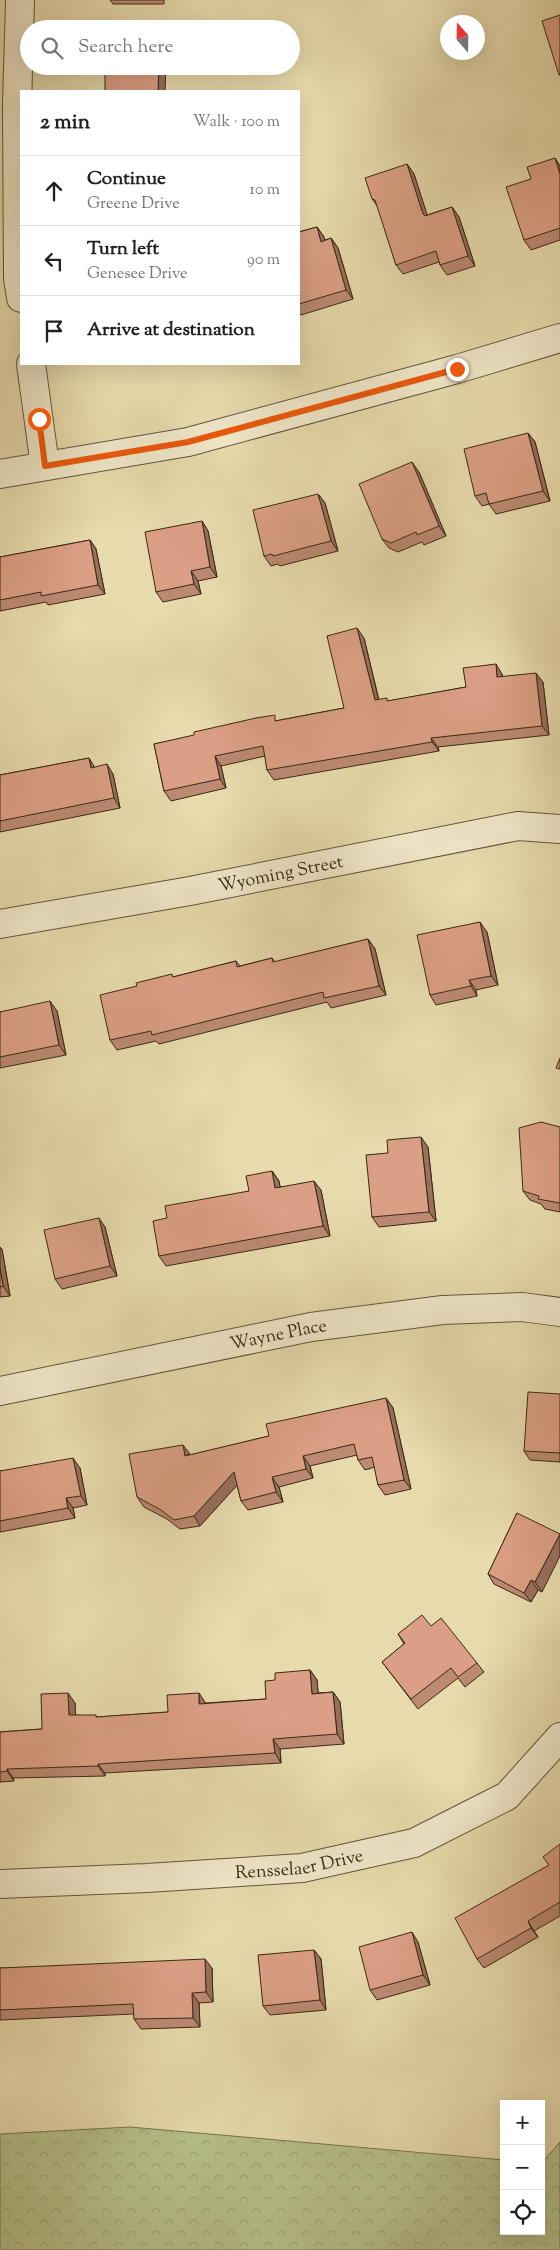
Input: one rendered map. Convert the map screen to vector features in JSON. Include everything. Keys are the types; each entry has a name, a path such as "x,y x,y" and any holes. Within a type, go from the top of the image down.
{"street":[{"path":"20,0 17,105 18,278 20,291"},
{"path":"0,474 188,442 457,369 560,338"},
{"path":"31,365 45,466"},
{"name":"Wyoming Street","path":"0,924 190,891 518,826 560,829"},
{"name":"Wayne Place","path":"0,1392 311,1327 443,1310 522,1307 560,1312"},
{"name":"Rensselaer Drive","path":"0,1884 147,1878 302,1868 414,1843 507,1796 560,1737"}],"green space":[{"path":"130,2127 500,2160 500,2235 545,2235 545,2159 560,2142 560,2250 0,2250 0,2134"}],"building":[{"path":"560,15 560,75 559,75 542,21"},
{"path":"105,75 159,75 158,90 105,90"},
{"path":"555,158 560,174 560,228 524,240 506,187 531,179 527,167"},
{"path":"407,164 423,214 425,216 452,207 468,256 440,265 436,251 396,265 375,200 372,199 365,178"},
{"path":"317,227 321,242 331,238 346,290 300,304 300,232"},
{"path":"528,433 543,491 489,504 486,493 475,496 464,449"},
{"path":"412,462 439,526 417,535 416,532 391,543 382,539 359,484"},
{"path":"318,494 331,541 273,556 272,554 264,556 253,510"},
{"path":"202,521 210,567 191,571 194,584 156,592 145,532"},
{"path":"90,540 98,585 41,596 41,592 0,600 0,557"},
{"path":"357,628 375,700 387,698 387,701 466,687 463,668 496,664 497,677 536,673 542,726 431,738 432,742 267,770 263,746 215,756 220,779 164,791 154,744 194,735 194,732 256,718 275,715 275,721 344,708 327,636"},
{"path":"89,758 91,768 107,764 114,798 0,821 0,775"},
{"path":"480,922 491,976 469,980 471,986 430,995 417,935"},
{"path":"368,939 379,986 324,998 323,992 152,1035 151,1031 110,1040 100,995 137,986 136,983 172,974 173,977 236,961 237,967 272,958 273,962"},
{"path":"50,1001 59,1045 0,1057 0,1012"},
{"path":"560,1058 560,1069 556,1068"},
{"path":"541,1122 560,1127 560,1203 538,1199 539,1196 523,1191 519,1128"},
{"path":"421,1137 429,1212 372,1217 366,1155 388,1153 387,1140"},
{"path":"272,1171 275,1188 314,1181 323,1226 159,1256 153,1221 167,1218 165,1206 249,1191 246,1176"},
{"path":"99,1218 110,1266 55,1279 44,1230"},
{"path":"0,1268 3,1286 0,1287"},
{"path":"528,1392 560,1394 560,1453 524,1451"},
{"path":"386,1398 404,1480 378,1485 372,1457 358,1460 354,1444 303,1456 306,1469 272,1477 276,1492 241,1501 234,1472 194,1516 174,1520 161,1510 137,1497 129,1454 183,1445 185,1456 269,1436 266,1424"},
{"path":"73,1458 81,1496 66,1498 68,1508 0,1521 0,1471"},
{"path":"517,1513 560,1534 535,1582 531,1580 524,1593 488,1574"},
{"path":"422,1615 431,1626 441,1618 477,1663 458,1677 451,1668 411,1699 382,1662 405,1643 398,1634"},
{"path":"310,1670 312,1694 333,1692 337,1734 273,1739 275,1753 98,1764 98,1766 7,1769 7,1771 0,1772 0,1732 42,1729 41,1694 68,1693 69,1715 96,1715 96,1717 168,1712 167,1695 199,1693 199,1704 266,1699 265,1681 275,1680 275,1673"},
{"path":"560,1844 560,1902 528,1921 531,1928 477,1959 455,1918 549,1865 543,1857"},
{"path":"412,1932 423,1975 370,1990 359,1947"},
{"path":"314,1950 320,2000 263,2006 258,1955"},
{"path":"205,1959 206,1992 192,1993 193,2018 134,2019 133,2004 0,2010 0,1968"}],"route":[{"path":"39,419 45,466 188,442 457,369"}]}
